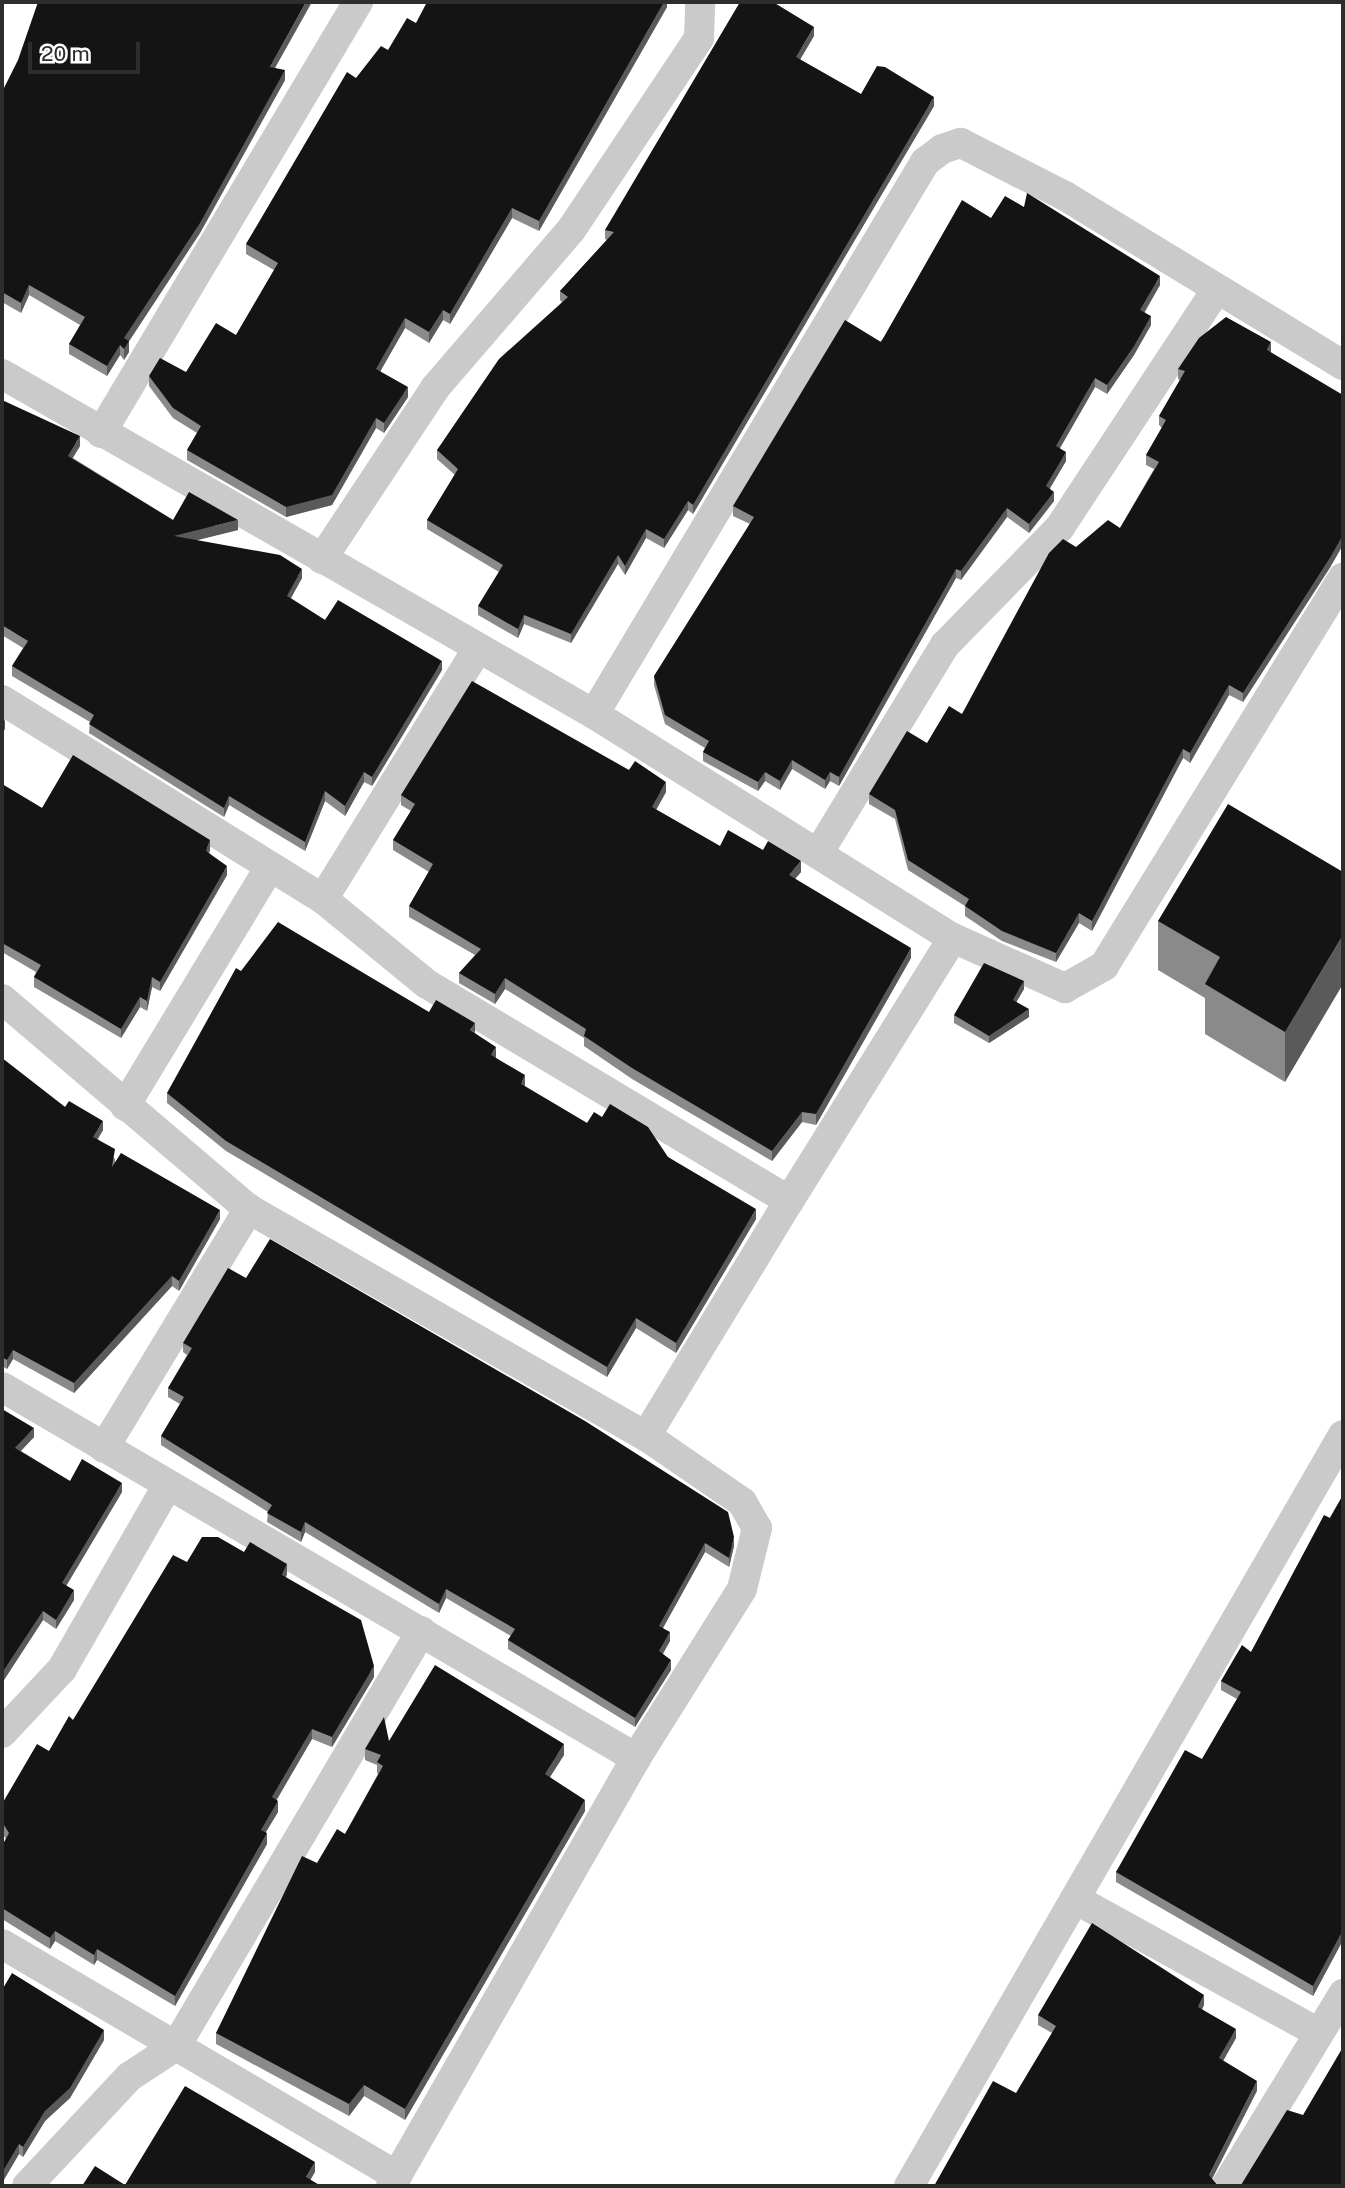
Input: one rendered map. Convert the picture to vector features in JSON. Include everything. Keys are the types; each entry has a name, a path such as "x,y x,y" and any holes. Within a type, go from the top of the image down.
{"street":[{"path":"101,433 358,2"},
{"path":"321,559 435,388 570,230 699,38 700,2"},
{"path":"594,714 925,162 942,149 961,144 989,155 1065,196 1215,292 1343,366"},
{"path":"819,852 946,645 1060,527 1215,292"},
{"path":"2,374 594,714 953,938 1065,988 1086,982 1104,966 1343,578"},
{"path":"323,900 478,648"},
{"path":"2,700 323,900 427,984 789,1201"},
{"path":"125,1106 270,867"},
{"path":"646,1436 953,938"},
{"path":"2,999 57,1041 125,1106 249,1209 646,1436 742,1502 757,1528 742,1589 636,1758 394,2181 176,2046 2,1944"},
{"path":"104,1448 249,1209"},
{"path":"2,1387 636,1758"},
{"path":"909,2186 1343,1435"},
{"path":"2,1732 62,1669 168,1485"},
{"path":"27,2186 129,2077 176,2046 421,1631"},
{"path":"1075,1899 1317,2032"},
{"path":"1226,2186 1317,2032 1343,1994"}],"building":[{"path":"38,2 306,2 270,67 285,70 200,223 124,338 129,341 124,349 120,345 107,366 69,344 85,317 29,285 21,303 2,292 2,92 18,60"},
{"path":"427,2 664,2 539,221 512,208 450,314 443,310 429,332 405,318 376,369 408,387 384,423 376,418 332,495 286,507 187,450 201,426 173,408 149,376 160,358 186,372 216,323 236,335 278,263 246,244 347,72 356,78 381,46 388,50 407,18 416,23"},
{"path":"740,2 773,2 814,27 796,57 861,94 877,66 885,67 934,97 693,505 688,501 664,539 646,529 625,566 618,555 571,634 524,615 518,629 478,606 503,565 427,520 458,469 437,450 499,359 568,297 560,291 614,232 605,230"},
{"path":"1027,193 1160,276 1140,310 1151,316 1107,385 1095,378 1056,446 1066,452 1046,486 1054,492 1029,524 1007,508 961,571 956,569 839,777 830,772 825,780 792,760 780,781 765,772 758,782 703,752 709,741 665,715 654,676 754,517 733,506 845,320 881,342 962,200 991,218 1005,196 1024,207"},
{"path":"1226,317 1271,342 1267,350 1343,395 1343,535 1243,693 1229,685 1190,753 1183,749 1092,921 1079,913 1056,953 1002,931 965,906 969,899 908,860 895,810 869,794 907,731 927,743 949,706 962,714 1049,553 1063,539 1076,547 1108,520 1120,528 1159,462 1146,455 1166,420 1159,416 1185,371 1178,369 1199,338"},
{"path":"2,400 80,436 68,456 173,520 189,492 238,520 174,536 280,555 302,569 287,596 325,620 338,600 442,661 372,777 364,772 345,806 325,791 305,842 229,796 224,808 89,724 94,715 12,666 28,641 2,625"},
{"path":"472,681 629,770 635,761 666,782 652,807 720,846 728,830 763,850 768,841 801,861 789,875 911,948 816,1114 802,1112 772,1151 632,1068 584,1036 586,1029 505,978 495,994 459,973 481,949 409,906 433,864 393,840 415,804 401,795"},
{"path":"73,755 210,840 206,851 227,866 160,982 152,977 147,1001 140,997 121,1029 34,977 41,965 2,943 2,784 42,808"},
{"path":"1228,804 1343,872 1343,935 1285,1032 1205,984 1220,957 1158,921"},
{"path":"278,922 429,1012 436,1000 475,1023 470,1030 496,1047 491,1055 525,1075 521,1084 587,1123 594,1112 602,1117 610,1104 648,1127 668,1157 756,1209 676,1343 636,1318 607,1367 226,1141 167,1093 236,968 241,971"},
{"path":"984,963 1024,981 1013,1000 1029,1009 989,1036 954,1015"},
{"path":"2,1058 65,1107 69,1101 103,1121 93,1137 115,1149 112,1167 121,1153 220,1210 179,1281 172,1276 74,1383 13,1350 7,1360 2,1357"},
{"path":"270,1239 585,1421 728,1512 734,1537 729,1558 705,1543 659,1626 670,1632 659,1651 671,1660 635,1718 508,1640 515,1629 446,1589 439,1604 305,1522 301,1532 267,1513 272,1505 161,1436 184,1397 168,1388 192,1348 183,1343 228,1268 246,1278"},
{"path":"2,1409 34,1428 15,1448 70,1481 82,1459 122,1483 62,1583 74,1590 56,1620 43,1611 2,1673"},
{"path":"1343,1495 1343,1930 1313,1986 1116,1872 1185,1750 1202,1759 1241,1692 1221,1681 1242,1645 1251,1652 1324,1515 1330,1518"},
{"path":"202,1537 218,1537 244,1552 250,1542 287,1564 282,1575 361,1620 374,1666 332,1737 312,1729 272,1797 278,1801 261,1830 267,1833 175,1996 97,1949 94,1955 55,1931 50,1938 2,1908 2,1846 9,1833 2,1822 2,1804 37,1744 49,1751 69,1716 73,1720 173,1555 187,1562"},
{"path":"435,1665 564,1744 545,1774 585,1800 405,2109 364,2085 349,2104 216,2033 302,1856 317,1863 337,1829 345,1834 383,1766 377,1762 381,1755 365,1749 384,1717 389,1741"},
{"path":"1092,1923 1204,1995 1198,2007 1236,2029 1219,2058 1257,2081 1209,2175 1218,2186 934,2186 993,2081 1016,2093 1056,2026 1038,2015"},
{"path":"12,1973 104,2030 70,2088 45,2111 23,2147 19,2144 2,2173 2,1990"},
{"path":"1343,2047 1343,2186 1239,2186 1287,2110 1303,2115"},
{"path":"185,2086 315,2162 306,2177 321,2186 82,2186 95,2166 125,2185"}]}
